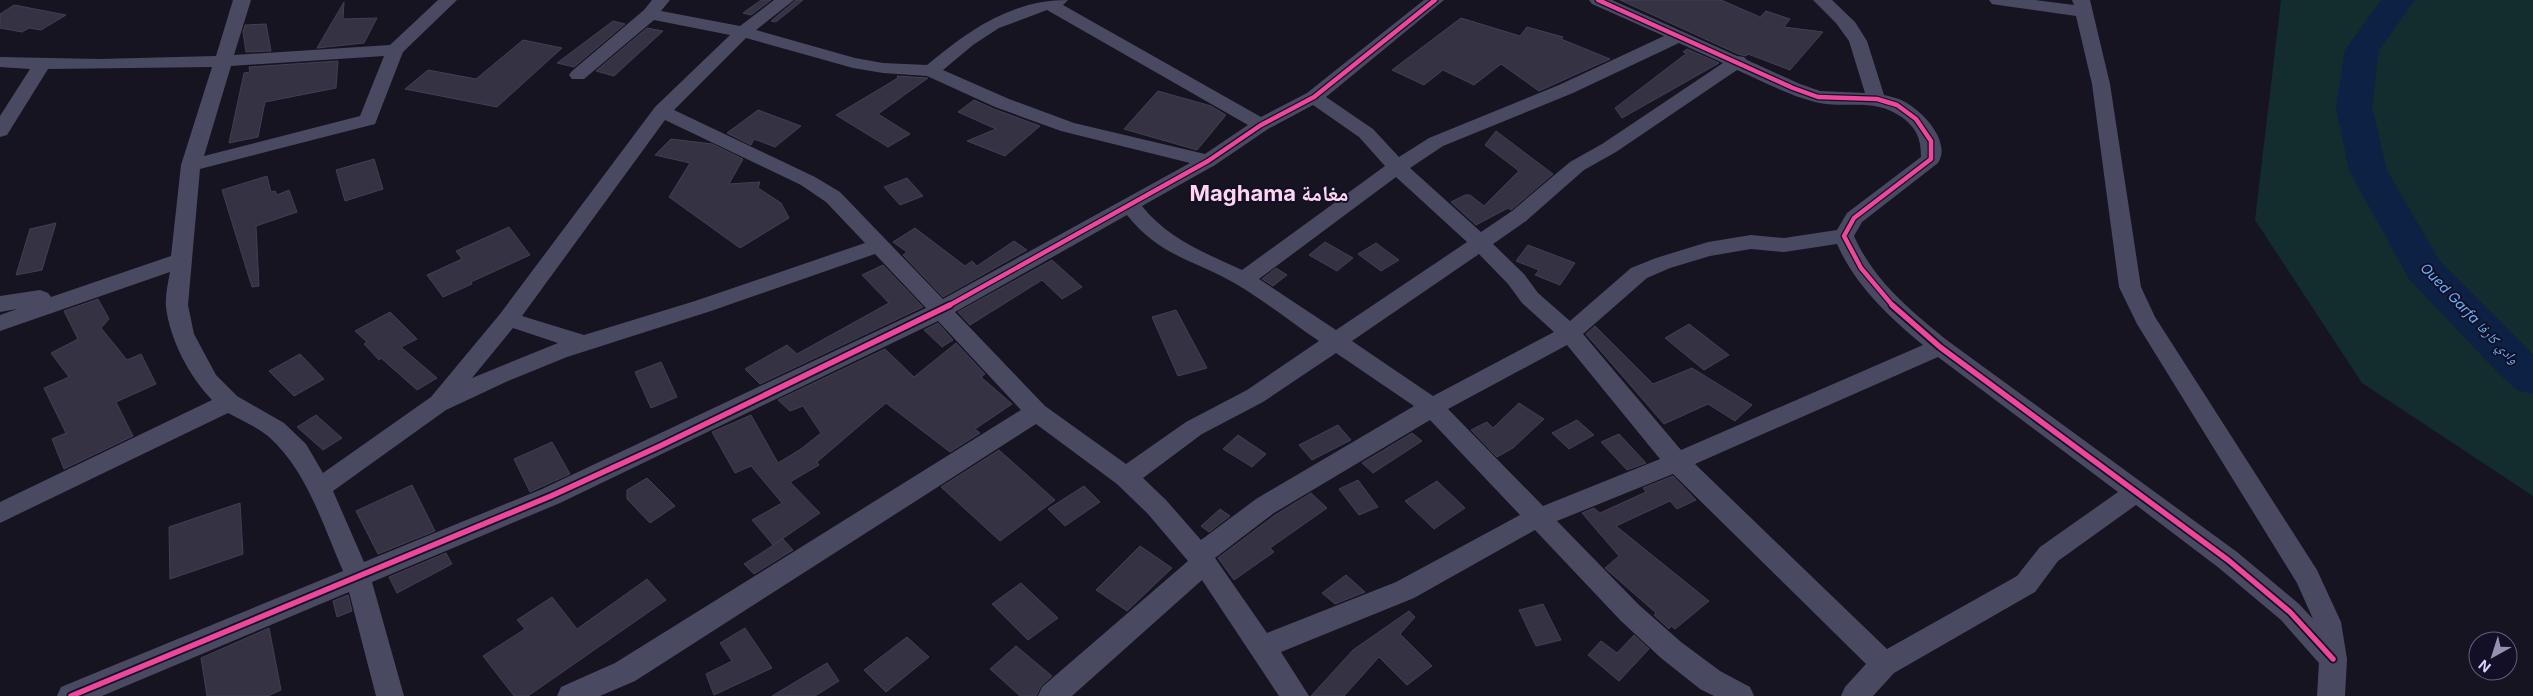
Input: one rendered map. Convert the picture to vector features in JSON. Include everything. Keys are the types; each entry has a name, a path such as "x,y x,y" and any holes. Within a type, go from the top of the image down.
{"street":[{"path":"242,0 191,165 177,305 183,334 208,381 228,402 276,429 296,451 319,488 358,577 390,696"},
{"path":"191,165 368,120 395,50 448,0"},
{"path":"438,404 508,319 662,112 743,32 785,0"},
{"path":"1598,0 1738,61 1793,88 1818,97 1877,100 1897,105 1916,119 1930,141 1931,159 1854,218 1844,236"},
{"path":"1822,0 1849,25 1858,40 1865,58 1870,85 1877,100"},
{"path":"1998,0 2083,6 2101,84 2130,287 2145,320 2308,578 2328,622 2333,659 2331,696"},
{"path":"931,71 967,41 993,24 1055,2 1261,125"},
{"path":"72,696 551,496 660,446 939,311 1208,161 1261,125 1314,97 1426,2"},
{"path":"578,75 655,7 853,63 931,71 1002,103 1068,127 1208,161"},
{"path":"1244,279 1397,167 1436,142 1566,89 1680,36"},
{"path":"0,62 42,64 222,62 395,50"},
{"path":"1126,477 1194,428 1255,396 1480,243 1542,198 1558,180 1577,166 1609,148 1738,61"},
{"path":"0,131 42,64"},
{"path":"1314,97 1366,133 1397,167 1480,243 1516,279 1530,298 1570,333 1677,462 1884,664"},
{"path":"662,112 816,186 833,197 939,311 1037,412 1126,477 1157,507 1202,559 1295,696"},
{"path":"1128,204 1148,228 1182,251 1244,279 1432,407 1630,613 1671,650 1710,680 1740,696"},
{"path":"1052,696 1202,559 1265,506 1432,407 1570,333 1638,273 1708,249 1751,242 1784,245 1844,236"},
{"path":"1844,236 1851,254 1870,279 1907,320 1940,347 2228,560 2290,612 2333,659"},
{"path":"319,488 438,404 500,375 583,343 703,306 878,246"},
{"path":"0,323 182,260"},
{"path":"0,304 90,291"},
{"path":"508,319 583,343"},
{"path":"1263,647 1405,590 1538,519 1677,462 1940,347"},
{"path":"0,513 228,402"},
{"path":"571,696 625,672 1037,412"},
{"path":"1855,696 1884,664 2026,584 2049,554 2136,492"}],"green space":[{"path":"2281,0 2533,0 2533,496 2362,383 2255,220"}],"building":[{"path":"761,0 771,0 751,15 743,13"},
{"path":"796,0 803,0 776,22 771,21"},
{"path":"1620,0 1721,0 1760,17 1766,11 1790,19 1784,27 1823,32 1790,70 1748,54 1746,56 1738,54"},
{"path":"344,2 343,19 377,18 364,43 317,48"},
{"path":"14,5 66,15 41,30 29,28 22,32 0,28 0,14"},
{"path":"1461,18 1520,36 1527,27 1563,37 1561,39 1610,59 1539,91 1501,64 1474,85 1443,70 1424,85 1392,70"},
{"path":"613,21 625,24 574,67 557,63"},
{"path":"266,24 271,51 246,52 243,32 245,25"},
{"path":"647,28 663,31 614,76 596,71"},
{"path":"523,40 562,48 497,107 405,89 428,70 476,79"},
{"path":"1687,49 1719,63 1622,118 1615,108 1687,53 1683,52"},
{"path":"338,61 336,88 265,102 258,137 229,143 244,73 250,72 249,67"},
{"path":"897,76 928,78 878,114 910,134 888,147 836,115 898,78"},
{"path":"1158,91 1211,106 1226,115 1197,150 1124,129"},
{"path":"974,100 1040,126 1005,156 967,141 996,129 958,112"},
{"path":"758,110 801,126 775,147 754,139 751,145 727,133"},
{"path":"1496,131 1553,174 1511,210 1508,208 1476,225 1451,202 1465,195 1470,195 1484,206 1519,171 1485,145"},
{"path":"671,139 712,144 743,159 729,184 760,182 758,188 781,203 789,218 740,248 669,197 690,163 655,155"},
{"path":"374,159 383,189 345,201 336,170"},
{"path":"267,176 271,192 275,191 277,195 289,190 297,212 256,226 259,286 252,287 222,190"},
{"path":"907,178 923,196 900,205 884,187"},
{"path":"56,223 42,270 16,275 30,229"},
{"path":"509,227 530,255 443,297 427,275 462,259 456,251"},
{"path":"915,228 965,266 972,261 977,266 1014,241 1027,250 943,297 903,255 907,252 893,242"},
{"path":"1325,242 1353,258 1337,271 1309,255"},
{"path":"1376,243 1399,260 1381,271 1358,254"},
{"path":"1528,245 1575,263 1560,285 1535,275 1539,270 1516,261"},
{"path":"1052,260 1082,287 1062,299 1042,280 970,325 958,312"},
{"path":"883,265 923,307 760,384 745,369 787,345 797,354 889,303 862,275"},
{"path":"1276,268 1287,275 1273,286 1262,279"},
{"path":"98,299 109,319 101,328 127,360 141,354 156,384 116,402 133,436 64,469 52,439 66,433 44,388 69,377 51,353 78,339 64,311"},
{"path":"1176,310 1207,368 1178,376 1152,317"},
{"path":"390,312 417,339 401,347 437,378 417,390 381,358 379,360 364,344 367,342 355,331"},
{"path":"938,323 953,340 942,347 924,330"},
{"path":"1689,324 1729,355 1704,370 1665,338"},
{"path":"1595,326 1653,384 1692,368 1752,405 1735,421 1708,404 1664,424 1586,334"},
{"path":"956,343 985,374 981,377 1012,404 975,429 980,433 950,452 886,403 817,462 819,465 790,482 820,513 773,545 752,520 782,503 751,466 735,473 712,432 751,415 778,463 801,449 821,433 803,406 790,411 778,400 885,349 914,377"},
{"path":"300,354 324,379 294,396 269,371"},
{"path":"661,362 677,397 651,408 635,372"},
{"path":"1519,403 1544,419 1513,448 1497,457 1471,430 1487,422 1493,428"},
{"path":"316,415 342,438 323,450 297,427"},
{"path":"1577,420 1594,435 1569,449 1552,433"},
{"path":"1338,425 1351,440 1312,460 1299,445"},
{"path":"1412,433 1422,441 1373,473 1362,463"},
{"path":"1619,434 1646,463 1627,470 1601,442"},
{"path":"1238,435 1266,454 1252,467 1223,449"},
{"path":"552,442 570,474 530,492 514,459"},
{"path":"999,450 1055,500 1000,541 941,487"},
{"path":"1673,476 1696,500 1677,509 1670,501 1616,526 1709,601 1675,629 1671,626 1669,629 1654,615 1656,613 1605,568 1619,556 1582,513 1594,508 1600,513 1646,492 1643,488"},
{"path":"647,478 675,506 650,523 627,499 627,490"},
{"path":"1358,480 1378,507 1359,515 1339,489"},
{"path":"1437,481 1465,508 1434,529 1405,501"},
{"path":"412,485 435,531 378,554 356,511"},
{"path":"1084,486 1100,502 1065,526 1048,509"},
{"path":"1311,493 1327,508 1270,548 1274,552 1234,580 1218,558 1275,515"},
{"path":"240,503 243,554 170,579 169,527"},
{"path":"1220,509 1230,516 1209,532 1201,526"},
{"path":"783,539 793,550 754,574 744,564"},
{"path":"1140,546 1172,568 1127,611 1096,590"},
{"path":"446,553 452,564 397,593 389,577"},
{"path":"1346,575 1365,592 1335,604 1322,593"},
{"path":"647,579 666,600 528,696 514,696 483,656 525,629 517,620 552,597 577,629"},
{"path":"1021,583 1058,618 1028,640 992,604"},
{"path":"348,595 352,611 337,617 333,601"},
{"path":"1543,604 1561,640 1536,646 1519,610"},
{"path":"1409,611 1415,617 1400,634 1432,666 1407,685 1379,657 1344,696 1311,696 1353,650"},
{"path":"269,628 281,690 268,696 207,696 201,658"},
{"path":"745,628 772,668 714,695 706,674 732,661 720,643"},
{"path":"1634,635 1649,649 1619,681 1588,655 1601,641 1617,653"},
{"path":"907,637 929,657 886,692 864,670"},
{"path":"1016,646 1052,676 1041,686 1036,696 1020,696 990,669"},
{"path":"827,663 839,681 815,696 772,696"}],"waterway":[{"name":"Oued Garfa وادي كارفا","path":"2398,0 2362,50 2354,107 2368,170 2424,269 2515,363 2533,378"}],"cycle path":[{"path":"71,696 551,496 660,446 939,311 1208,161 1261,125 1314,97 1435,0"},
{"path":"1598,0 1793,88 1818,97 1877,99 1897,105 1916,119 1931,141 1931,159 1854,218 1844,236 1851,252 1872,283 1898,311 1940,347 2228,560 2290,612 2333,659"}],"district":[{"name":"Maghama مغامة","path":"1269,193"}]}
